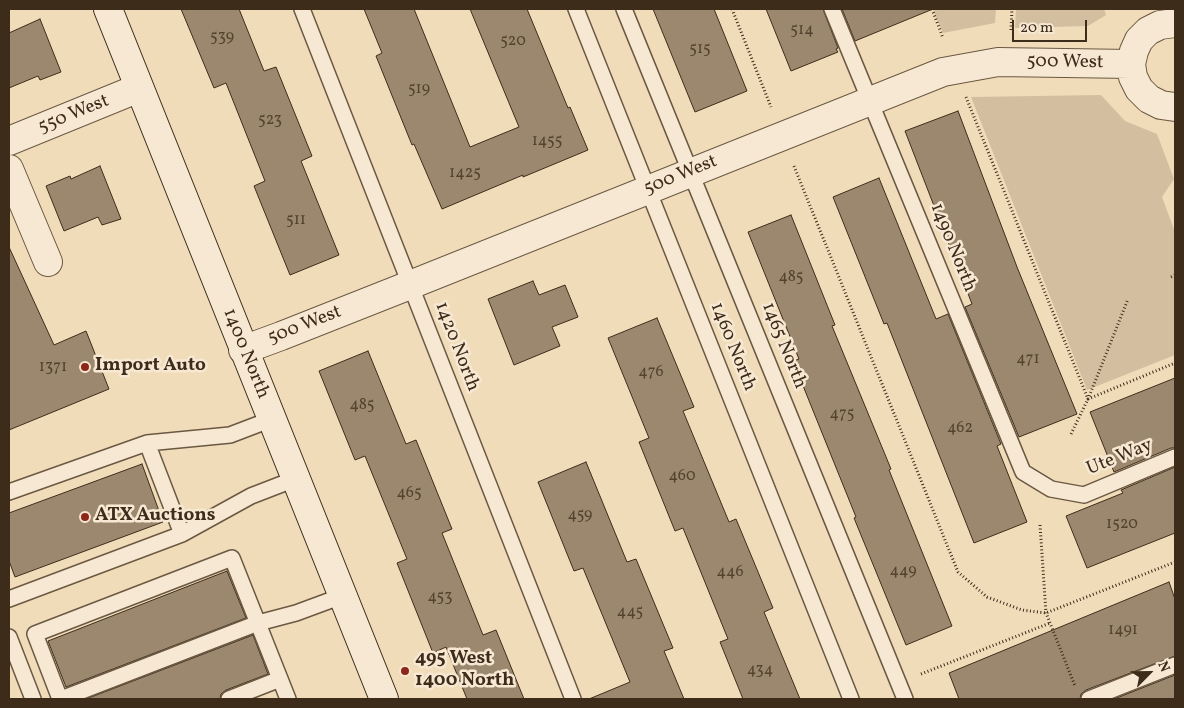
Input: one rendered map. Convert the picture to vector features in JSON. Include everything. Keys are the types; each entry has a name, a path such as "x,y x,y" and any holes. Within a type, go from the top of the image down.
{"street":[{"name":"1400 North","path":"108,9 384,699"},
{"path":"1162,19 1139,40 1131,64 1133,77 1139,89 1149,99 1161,105 1175,107"},
{"name":"500 West","path":"244,350 942,72 998,62 1131,64"},
{"name":"550 West","path":"9,141 139,88"},
{"path":"9,169 48,262"}],"lane":[{"name":"1420 North","path":"302,9 573,699"},
{"name":"1460 North","path":"576,9 851,699"},
{"name":"1465 North","path":"624,9 905,699"},
{"name":"1490 North","path":"832,9 1023,472 1051,489"},
{"path":"9,492 147,443 230,435 272,419"},
{"path":"147,443 182,534"},
{"name":"Ute Way","path":"1051,489 1084,495 1175,457"},
{"path":"9,599 182,534 251,496 295,480"},
{"path":"288,699 258,623 232,558 35,634 61,699 258,623 296,613 342,596"},
{"path":"9,637 33,699"},
{"path":"1089,699 1175,665"},
{"path":"229,699 280,679"}],"path":[{"path":"732,9 771,107"},
{"path":"932,9 944,38"},
{"path":"1011,30 1012,9"},
{"path":"966,97 1088,399"},
{"path":"794,166 958,572 987,597 1022,610 1046,613 1175,562"},
{"path":"1171,277 1175,275"},
{"path":"1071,434 1088,399 1128,299"},
{"path":"1088,399 1175,363"},
{"path":"1040,525 1046,613 1076,687"},
{"path":"921,674 1050,623"}],"shaded area":[{"path":"933,9 996,9 995,23 943,33"},
{"path":"1016,9 1104,9 1106,15 1088,26 1015,28"},
{"path":"1101,95 1125,121 1157,134 1174,179 1162,197 1175,232 1175,355 1087,390 971,97"}],"building":[{"path":"181,9 239,9 264,71 276,67 312,156 301,161 339,255 290,275 254,186 265,181 226,83 214,88"},
{"path":"364,9 414,9 470,147 519,127 470,9 527,9 568,108 570,107 588,150 442,209 414,144 412,145 376,56 382,53"},
{"path":"653,9 714,9 747,91 695,112"},
{"path":"766,9 823,9 838,52 791,71"},
{"path":"842,9 933,9 855,41"},
{"path":"40,19 61,72 40,80 38,76 9,88 9,33"},
{"path":"958,111 1017,267 1077,414 1019,437 965,307 972,304 905,131"},
{"path":"100,166 121,219 102,225 98,217 64,231 46,186 70,176 71,179"},
{"path":"879,178 936,319 948,314 1001,444 997,446 1027,522 974,543 887,323 884,324 833,197"},
{"path":"791,215 835,325 832,326 891,469 889,470 952,626 906,645 793,361 799,359 748,232"},
{"path":"9,247 54,345 86,331 109,389 9,430"},
{"path":"533,281 539,295 565,285 578,317 552,327 560,346 514,365 488,299"},
{"path":"657,318 694,407 683,411 729,522 736,519 773,608 764,612 800,699 743,699 720,642 728,639 683,528 675,531 639,442 649,438 608,338"},
{"path":"368,351 406,444 416,440 452,529 442,533 483,635 496,630 524,699 467,699 446,647 433,653 397,563 407,559 365,456 355,460 319,371"},
{"path":"1175,378 1175,448 1114,472 1090,412"},
{"path":"586,462 627,562 636,559 673,648 664,651 684,699 589,699 630,682 583,568 574,571 538,482"},
{"name":"ATX Auctions","path":"142,464 163,522 15,577 9,561 9,513"},
{"path":"1175,467 1175,533 1087,568 1066,516 1123,493 1121,490"},
{"path":"227,571 246,618 66,687 48,641"},
{"path":"1169,582 1175,599 1175,656 1086,690 1081,694 1080,699 959,699 949,673"},
{"path":"253,635 268,674 226,690 221,694 220,699 86,699"},
{"path":"1175,675 1175,699 1114,699"}],"place":[{"name":"Import Auto","path":"85,367"},
{"name":"ATX Auctions","path":"85,517"},
{"name":"495 West 1400 North","path":"405,671"}]}
